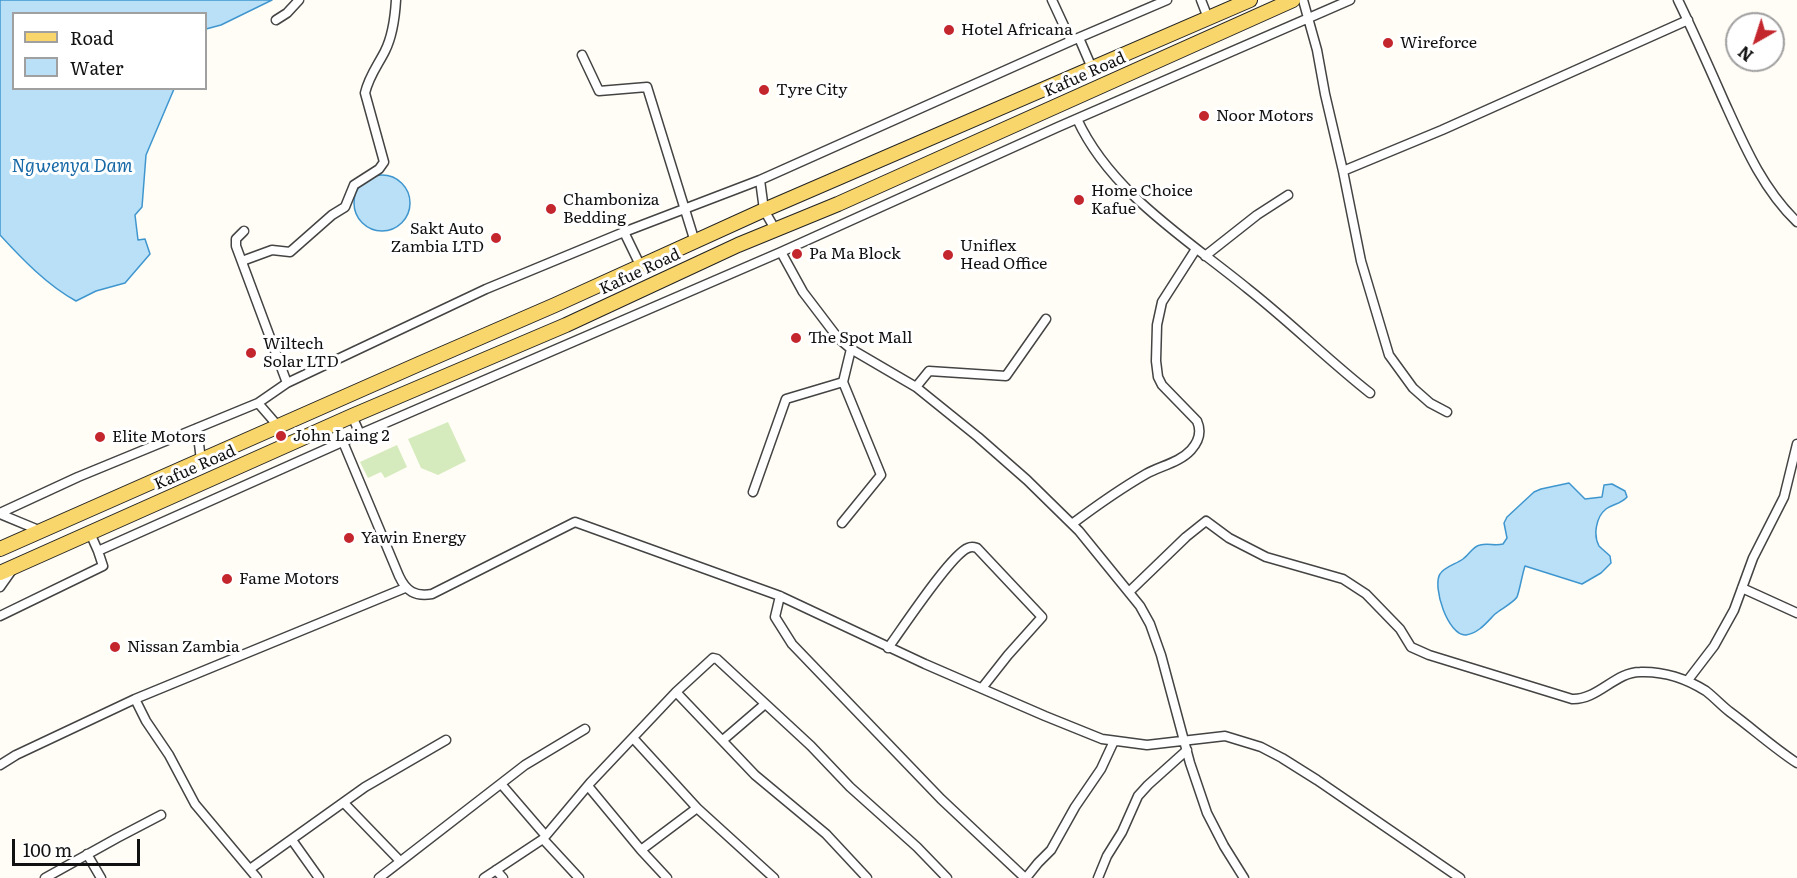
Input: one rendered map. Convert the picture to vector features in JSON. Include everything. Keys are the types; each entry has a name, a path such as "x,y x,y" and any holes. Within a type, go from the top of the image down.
{"main road":[{"name":"Kafue Road","path":"0,549 555,305 764,210 1250,0"},
{"name":"Kafue Road","path":"0,573 352,416 566,325 775,229 838,204 1293,0"}],"street":[{"path":"276,20 299,0"},
{"path":"242,261 272,250 290,252 332,215 345,207 354,185 380,169 384,162 383,153 365,93 367,82 391,34 396,18 396,0"},
{"path":"1052,0 1092,68"},
{"path":"0,513 78,477 258,403 287,383 486,289 624,232 760,180 1167,0"},
{"path":"1201,0 1208,18"},
{"path":"1303,0 1309,17 1361,261 1389,355 1413,388 1430,404 1447,411"},
{"path":"98,551 1350,0"},
{"path":"1678,0 1737,132 1761,178 1775,198 1797,222"},
{"path":"1343,171 1442,130 1688,20"},
{"path":"582,56 599,91 647,87 695,242"},
{"path":"1051,109 1058,127"},
{"path":"1077,119 1086,139 1125,188 1196,249 1249,289 1370,393"},
{"path":"760,180 764,210 775,229"},
{"path":"1205,256 1257,215 1288,195"},
{"path":"244,231 236,239 236,246 287,383"},
{"path":"624,232 640,266"},
{"path":"1072,524 1105,499 1148,472 1180,460 1197,443 1200,428 1197,421 1162,385 1158,377 1156,361 1157,324 1162,302 1196,249"},
{"path":"781,252 803,292 837,338 851,349 916,387 987,444 1072,524 1140,606 1150,624 1161,655 1207,813 1244,878"},
{"path":"916,387 929,371 1006,376 1046,319"},
{"path":"842,523 881,475 843,382 851,349"},
{"path":"753,492 786,399 843,382"},
{"path":"258,403 278,426"},
{"path":"352,416 360,434"},
{"path":"197,428 201,460"},
{"path":"344,442 405,588 413,593 422,596 432,594 576,522 780,596 888,648 1053,720 1114,741 1147,745 1225,736 1243,740 1282,758 1460,878"},
{"path":"1688,680 1725,628 1758,549 1784,497 1797,444"},
{"path":"0,513 40,531"},
{"path":"1129,592 1206,521 1229,538 1266,557 1343,579 1353,584 1400,629 1411,647 1443,660 1572,699 1602,690 1638,671 1688,680 1707,692 1780,752 1797,763"},
{"path":"0,616 103,566 90,534"},
{"path":"888,648 937,580 959,554 967,548 977,548 1042,617 982,688"},
{"path":"0,587 16,566"},
{"path":"0,765 135,699 405,588"},
{"path":"1742,588 1797,613"},
{"path":"780,596 775,617 792,644 941,799 1026,878 1051,850 1075,807 1101,769 1114,741"},
{"path":"484,878 544,837 676,692 712,658 717,659 811,746 850,787 917,847 947,878"},
{"path":"676,692 755,775 826,834 867,878"},
{"path":"135,699 195,804 257,878"},
{"path":"723,740 765,704"},
{"path":"379,878 525,765 585,729"},
{"path":"633,738 697,808 774,878"},
{"path":"250,869 365,787 446,740"},
{"path":"1098,878 1138,796 1187,750"},
{"path":"502,785 579,878"},
{"path":"588,786 667,878"},
{"path":"344,803 400,861"},
{"path":"641,850 697,808"},
{"path":"45,878 161,815"},
{"path":"292,840 319,878"},
{"path":"87,854 101,878"},
{"path":"496,870 503,878"}],"green space":[{"path":"448,422 466,461 438,475 421,468 408,439"},
{"path":"397,445 407,467 385,478 381,472 368,478 360,462"}],"water":[{"name":"Ngwenya Dam","path":"0,0 272,0 221,25 207,29 207,12 12,12 12,90 174,90 146,155 142,207 135,215 138,240 145,239 150,254 125,283 96,291 76,301 45,279 0,235"},
{"path":"382,175 393,177 402,183 408,192 410,203 408,214 402,223 393,229 382,231 371,229 362,223 356,214 354,203 356,192 362,183 371,177"},
{"path":"1569,483 1585,499 1602,497 1604,485 1612,484 1625,491 1627,497 1606,509 1597,526 1597,542 1610,556 1611,563 1601,573 1582,584 1525,566 1517,597 1475,632 1466,635 1459,633 1453,628 1443,610 1438,589 1440,574 1478,546 1503,544 1507,538 1504,523 1507,517 1534,492"}],"place":[{"name":"Hotel Africana","path":"949,30"},
{"name":"Wireforce","path":"1388,43"},
{"name":"Tyre City","path":"764,90"},
{"name":"Noor Motors","path":"1204,116"},
{"name":"Home Choice Kafue","path":"1079,200"},
{"name":"Chamboniza Bedding","path":"551,209"},
{"name":"Sakt Auto Zambia LTD","path":"496,238"},
{"name":"Pa Ma Block","path":"797,254"},
{"name":"Uniflex Head Office","path":"948,255"},
{"name":"The Spot Mall","path":"796,338"},
{"name":"Wiltech Solar LTD","path":"251,353"},
{"name":"John Laing 2","path":"281,436"},
{"name":"Elite Motors","path":"100,437"},
{"name":"Yawin Energy","path":"349,538"},
{"name":"Fame Motors","path":"227,579"},
{"name":"Nissan Zambia","path":"115,647"}]}
